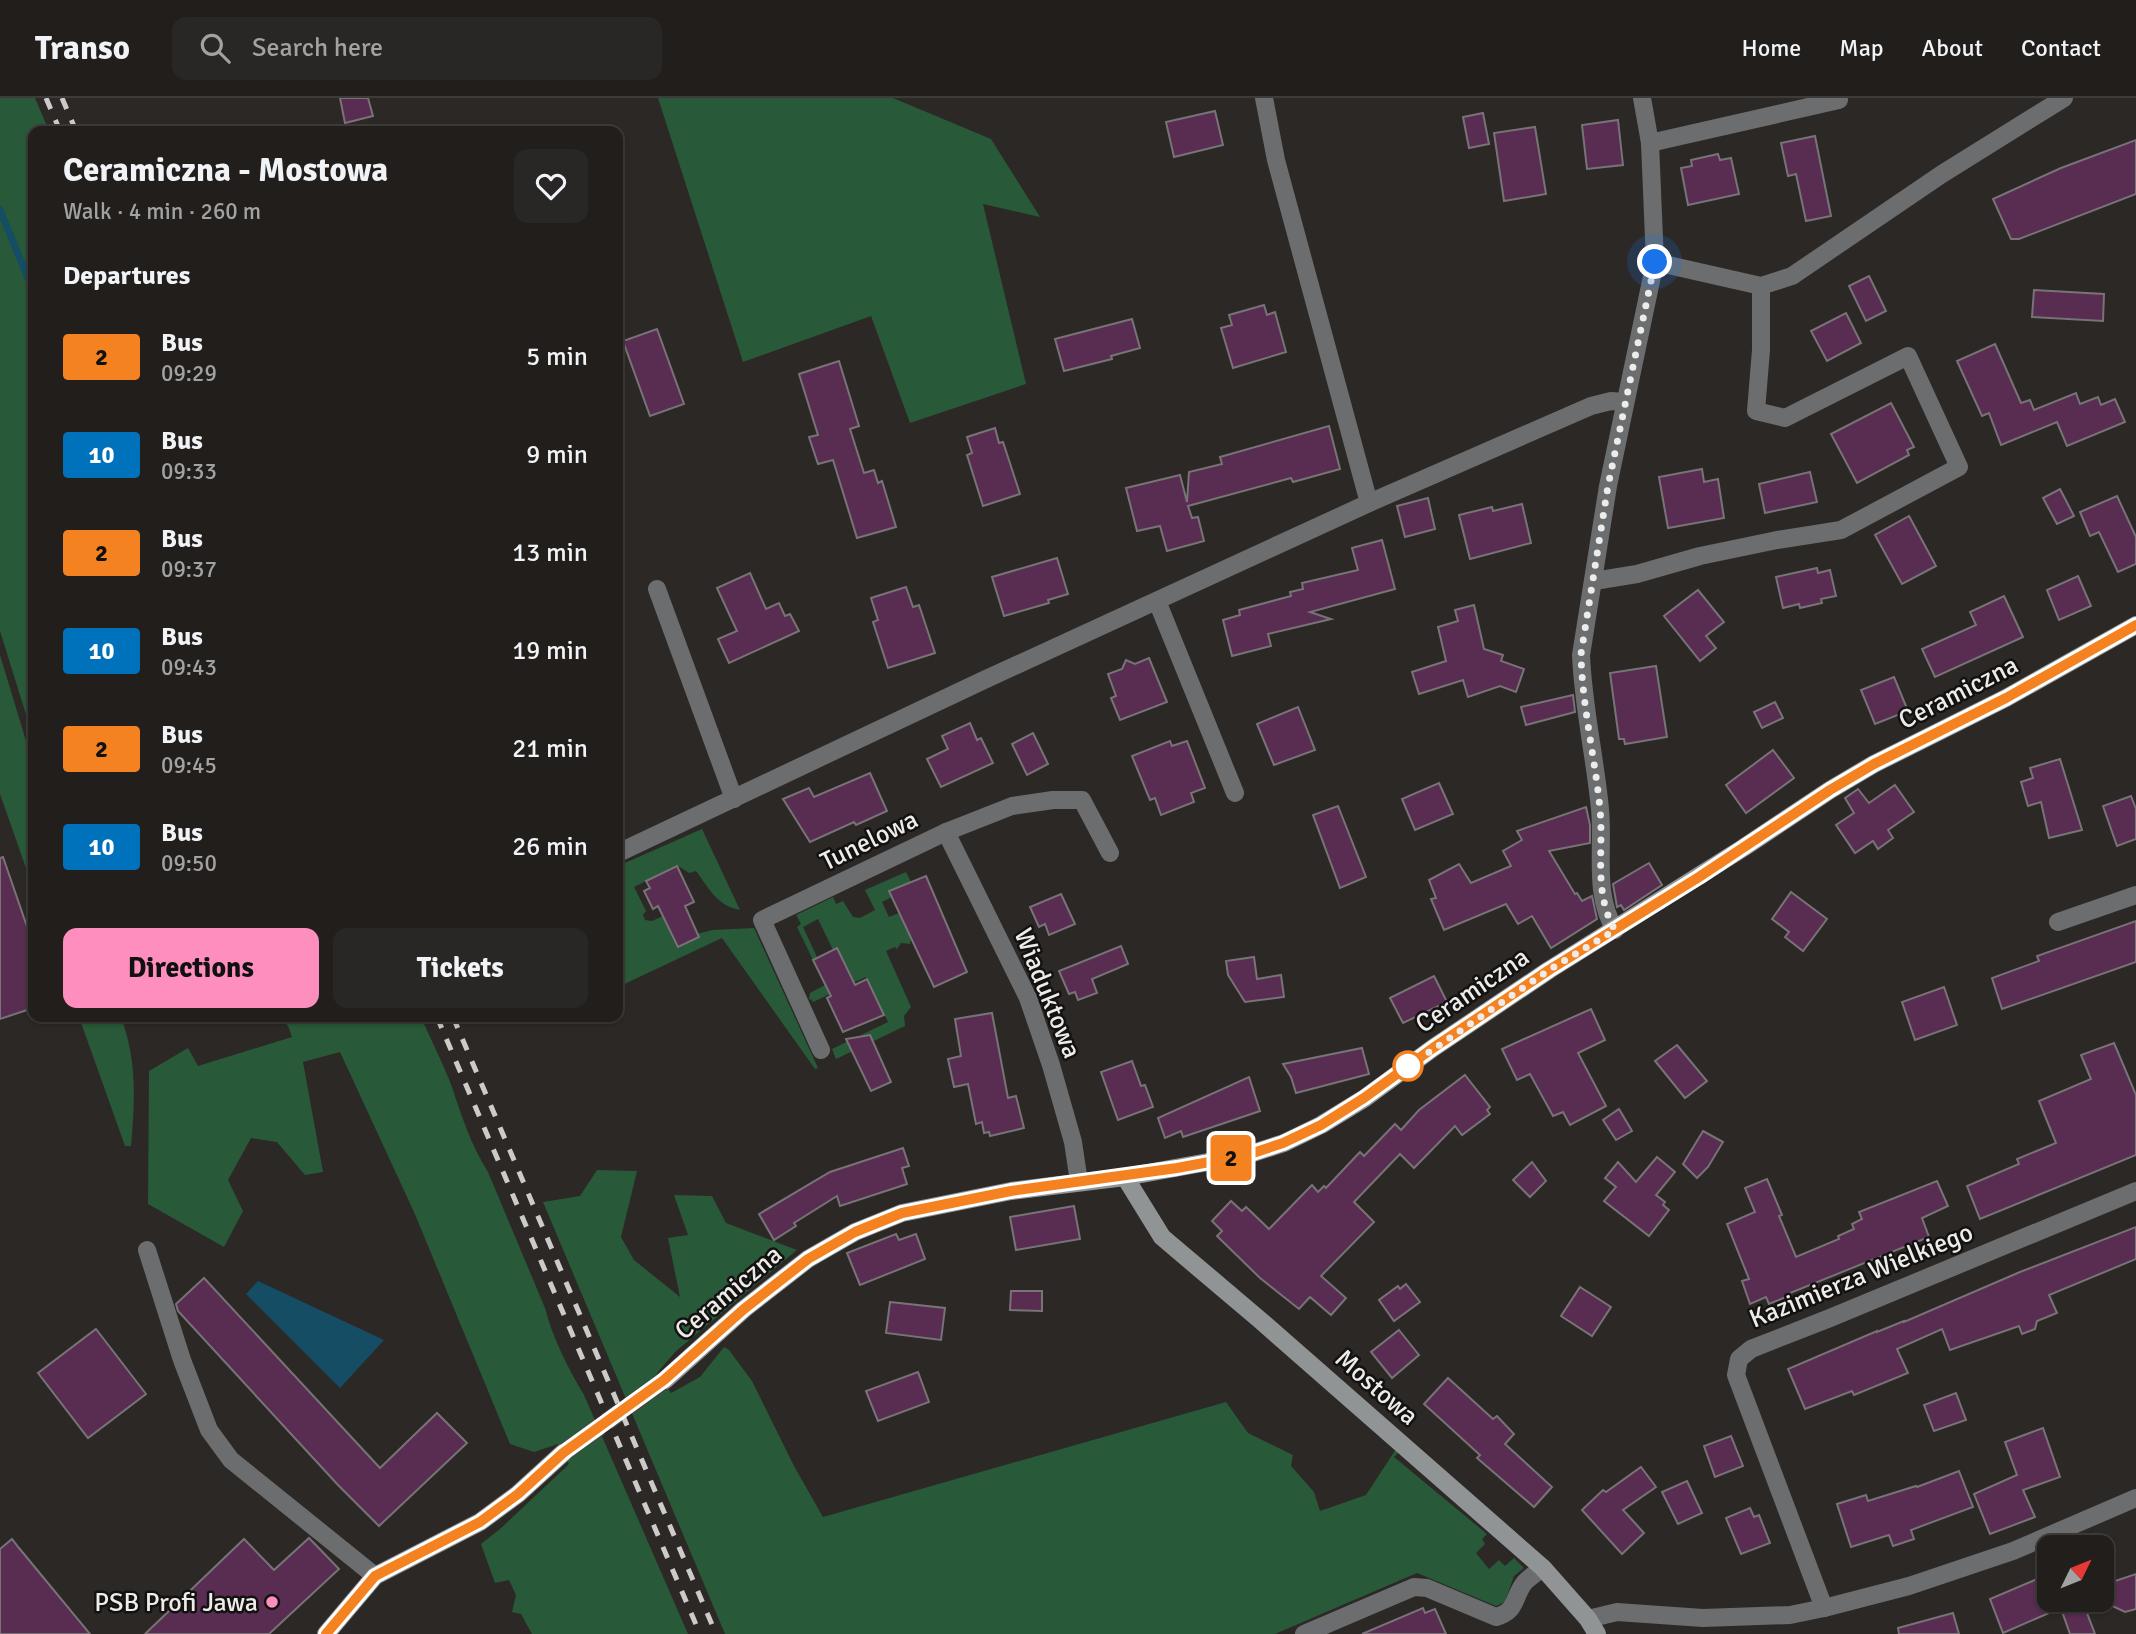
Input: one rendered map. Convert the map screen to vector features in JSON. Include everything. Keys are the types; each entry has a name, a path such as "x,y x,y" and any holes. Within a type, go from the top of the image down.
{"street":[{"path":"1264,98 1276,160 1369,503"},
{"path":"1615,930 1604,908 1600,870 1600,810 1582,680 1581,654 1608,486 1655,262 1650,144 1642,98"},
{"path":"1655,262 1761,286 1792,276 1942,174 2064,98"},
{"path":"1650,144 1839,100"},
{"path":"1594,580 1637,574 1700,556 1777,540 1841,530 1959,467 1908,356 1785,418 1756,411 1761,350 1761,286"},
{"path":"623,851 1369,503 1591,406 1611,401 1625,402"},
{"path":"657,589 734,799"},
{"path":"1157,601 1235,793"},
{"name":"Ceramiczna","path":"664,1380 744,1309 808,1259 855,1232 902,1213 1011,1191 1125,1177 1247,1155 1283,1143 1321,1125 1495,1006 1830,790 1874,764 2006,698 2136,625"},
{"name":"Tunelowa","path":"821,1050 762,920 946,832 1012,806 1053,800 1082,800 1110,853"},
{"name":"Wiaduktowa","path":"946,832 1028,998 1073,1142 1079,1182"},
{"path":"2058,922 2136,895"},
{"name":"Mostowa","path":"1125,1177 1163,1237 1543,1568 1593,1626"},
{"name":"Kazimierza Wielkiego","path":"1824,1608 1736,1375 1739,1359 1751,1349 2136,1191"},
{"path":"147,1250 182,1360 209,1430 231,1460 375,1576"},
{"path":"326,1634 375,1576 480,1522 518,1494 563,1453"},
{"path":"1593,1626 1618,1612 1703,1618 1790,1615 1824,1608 1909,1586 2013,1551 2136,1498"},
{"path":"1304,1634 1414,1587 1427,1588 1496,1617 1504,1615 1511,1608 1525,1581 1543,1568"}],"green space":[{"path":"0,98 35,98 47,126 28,126 28,721 0,631"},
{"path":"658,98 893,98 991,139 1040,217 983,204 1026,384 910,423 871,316 743,362"},
{"path":"0,655 28,747 28,874 0,794"},
{"path":"702,829 740,910 719,900 696,871 689,873 677,866 634,887 646,911 643,915 645,920 652,921 663,916 697,934 712,930 754,928 818,1068 815,1069 722,938 623,985 623,864"},
{"path":"906,872 911,882 889,891 892,897 882,902 889,917 899,913 911,939 910,944 901,943 897,949 895,947 886,951 911,1007 904,1016 905,1026 836,1059 832,1049 888,1022 866,977 850,984 837,948 833,950 818,919 803,927 817,957 813,960 797,927 801,924 796,915 833,897 836,904 843,901 853,917 860,918 875,910 865,890"},
{"path":"825,985 847,986 813,1002 809,1000 810,993"},
{"path":"81,1022 123,1022 134,1080 131,1146 125,1146"},
{"path":"285,1022 423,1022 557,1342 584,1395 688,1634 532,1634 521,1614 512,1612 516,1595 509,1580 495,1583 481,1544 569,1464 558,1444 534,1452 510,1444 414,1212 340,1052 303,1062 323,1172 305,1175 277,1142 251,1138 228,1180 243,1211 224,1247 148,1204 149,1071 188,1048 198,1066 292,1037"},
{"path":"597,1170 637,1171 621,1237 634,1260 680,1297 668,1238 688,1235 674,1195 712,1196 726,1223 797,1250 675,1352 657,1373 671,1393 700,1377 724,1347 729,1350 752,1381 794,1466 823,1517 1226,1402 1248,1433 1293,1455 1291,1466 1314,1492 1320,1511 1366,1495 1396,1449 1399,1452 1394,1457 1487,1534 1482,1539 1485,1544 1476,1553 1489,1569 1499,1560 1505,1566 1514,1558 1524,1568 1514,1576 1505,1602 1496,1606 1417,1573 1275,1634 725,1634 543,1202 580,1196"}],"water":[{"path":"258,1281 384,1340 340,1388 246,1294"}],"building":[{"path":"340,98 368,98 373,116 345,123"},
{"path":"1215,111 1223,145 1174,157 1166,122"},
{"path":"1483,113 1489,144 1469,148 1463,117"},
{"path":"1618,120 1623,165 1587,169 1582,125"},
{"path":"1535,127 1546,194 1504,201 1494,133"},
{"path":"1815,136 1831,216 1806,221 1796,174 1788,176 1781,143"},
{"path":"2136,140 2136,194 2019,239 2011,239 1993,199 2061,168"},
{"path":"1718,154 1720,160 1731,158 1739,194 1688,205 1681,168 1692,166 1691,160"},
{"path":"1869,276 1886,311 1866,321 1849,286"},
{"path":"2034,290 2104,294 2103,321 2032,317"},
{"path":"1264,305 1267,315 1275,312 1286,352 1233,368 1221,328 1232,325 1229,315"},
{"path":"1846,313 1861,343 1827,361 1811,331"},
{"path":"1132,319 1140,348 1111,356 1112,359 1064,371 1055,339"},
{"path":"657,329 684,404 650,416 623,341"},
{"path":"1995,344 2021,403 2030,400 2034,410 2076,393 2080,404 2098,397 2101,405 2115,399 2125,422 2067,446 2057,422 2001,445 1989,413 1982,416 1957,361"},
{"path":"839,361 859,426 850,429 864,473 874,470 878,483 882,481 896,527 857,538 833,460 818,464 809,437 818,435 799,374"},
{"path":"1891,403 1914,447 1907,450 1909,455 1857,483 1831,434"},
{"path":"1329,426 1340,469 1293,482 1291,478 1188,506 1192,518 1198,517 1204,541 1167,551 1160,526 1137,531 1126,488 1180,475 1187,502 1189,472 1222,464 1220,457"},
{"path":"995,428 999,443 1003,442 1020,494 983,506 967,455 972,453 967,437"},
{"path":"1702,469 1704,482 1718,479 1724,518 1668,528 1659,477"},
{"path":"1810,472 1817,502 1765,513 1759,484"},
{"path":"2060,489 2074,516 2057,524 2043,498"},
{"path":"2117,496 2136,537 2136,564 2118,572 2099,532 2090,536 2080,512"},
{"path":"1428,498 1435,529 1405,537 1397,506"},
{"path":"1522,504 1531,543 1470,559 1459,515 1492,507 1493,511"},
{"path":"1909,516 1936,566 1902,584 1875,535"},
{"path":"1382,540 1395,589 1310,612 1331,619 1268,634 1271,646 1232,656 1223,620 1240,615 1239,610 1291,596 1290,592 1303,589 1302,583 1358,570 1352,548"},
{"path":"1057,558 1068,594 1048,600 1049,603 1004,616 992,577"},
{"path":"1817,568 1818,573 1830,570 1836,596 1821,599 1822,603 1800,608 1799,604 1783,608 1776,577"},
{"path":"750,573 766,609 779,603 785,616 790,614 799,631 729,663 718,639 737,631 717,588"},
{"path":"2078,576 2091,606 2059,620 2047,590"},
{"path":"906,587 913,607 919,605 935,653 888,668 873,622 878,620 871,598"},
{"path":"1698,590 1724,622 1706,636 1716,648 1700,661 1664,616"},
{"path":"2004,596 2023,637 1935,677 1922,649 1976,625 1970,612"},
{"path":"1474,605 1484,649 1503,655 1501,661 1524,669 1516,692 1500,686 1468,697 1463,680 1419,694 1412,672 1446,661 1438,627 1458,621 1455,610"},
{"path":"1149,658 1167,702 1120,720 1111,698 1116,696 1108,674 1122,669 1126,660 1135,664"},
{"path":"1656,666 1667,737 1625,744 1624,739 1619,739 1610,673"},
{"path":"1894,677 1908,711 1875,724 1861,690"},
{"path":"1573,695 1575,712 1526,725 1521,707"},
{"path":"1775,702 1783,718 1762,728 1754,712"},
{"path":"1298,707 1315,750 1274,765 1257,724"},
{"path":"970,723 977,740 981,738 993,763 941,787 927,759 948,749 942,736"},
{"path":"1033,733 1048,764 1027,775 1012,744"},
{"path":"1170,741 1172,746 1187,741 1205,788 1191,793 1194,802 1161,815 1155,798 1150,800 1132,756"},
{"path":"1773,750 1794,778 1746,813 1726,785"},
{"path":"2060,759 2082,830 2049,838 2041,802 2028,806 2021,782 2033,778 2030,768"},
{"path":"870,773 887,811 856,825 854,822 810,842 783,799 809,788 814,797"},
{"path":"1439,783 1453,814 1415,830 1402,799"},
{"path":"1895,785 1914,812 1888,830 1893,838 1878,849 1873,841 1855,853 1836,825 1854,813 1845,798 1858,789 1869,803"},
{"path":"2131,796 2136,809 2136,839 2117,846 2103,806"},
{"path":"1338,806 1366,877 1340,888 1313,815"},
{"path":"1586,807 1590,843 1549,851 1575,894 1577,893 1582,901 1592,896 1597,919 1551,948 1532,916 1518,924 1506,904 1444,930 1431,899 1436,898 1429,880 1459,864 1471,883 1511,866 1503,851 1522,840 1517,831"},
{"path":"3,857 28,930 28,1010 0,1019 0,858"},
{"path":"1649,863 1662,885 1624,910 1621,905 1617,907 1613,884"},
{"path":"677,866 694,902 685,906 699,937 678,947 658,906 653,909 644,891 650,888 646,881"},
{"path":"926,876 967,972 934,987 889,891"},
{"path":"1791,892 1827,919 1803,951 1785,937 1789,932 1772,919"},
{"path":"1061,894 1075,924 1049,935 1045,924 1039,927 1030,907"},
{"path":"2136,921 2136,962 2002,1009 1992,978 2039,961 2037,956"},
{"path":"1121,946 1128,964 1092,979 1097,993 1078,1000 1075,992 1069,994 1059,971"},
{"path":"837,948 855,985 867,979 884,1015 843,1032 827,998 831,996 813,960"},
{"path":"1254,957 1257,979 1281,975 1284,997 1245,1002 1228,975 1226,961"},
{"path":"1434,976 1447,1002 1403,1023 1390,998"},
{"path":"1944,987 1957,1025 1915,1040 1902,1002"},
{"path":"1591,1009 1605,1040 1578,1053 1606,1106 1570,1125 1563,1112 1553,1116 1530,1074 1517,1080 1502,1049"},
{"path":"992,1013 1008,1098 1016,1096 1024,1128 990,1136 989,1132 984,1133 982,1122 976,1124 968,1084 954,1087 948,1059 961,1056 955,1019"},
{"path":"870,1035 891,1082 871,1091 846,1039"},
{"path":"2114,1043 2136,1095 2136,1155 1980,1219 1967,1186 2019,1164 2017,1159 2056,1143 2039,1101 2091,1079 2081,1055"},
{"path":"1677,1045 1707,1081 1685,1098 1655,1061"},
{"path":"1362,1048 1369,1074 1296,1093 1283,1064"},
{"path":"1132,1061 1141,1086 1145,1085 1153,1107 1118,1120 1101,1072"},
{"path":"1465,1075 1490,1107 1487,1110 1490,1114 1462,1135 1455,1126 1414,1168 1400,1154 1354,1202 1374,1222 1321,1276 1346,1298 1331,1315 1310,1297 1299,1309 1260,1278 1217,1236 1222,1231 1212,1221 1231,1201 1242,1211 1246,1207 1269,1229 1312,1185 1318,1192 1324,1186 1326,1188 1360,1152 1364,1156 1395,1124 1401,1130 1419,1110"},
{"path":"1249,1077 1260,1111 1183,1137 1181,1131 1165,1138 1158,1118"},
{"path":"1619,1109 1632,1131 1616,1140 1603,1120"},
{"path":"1703,1131 1723,1142 1708,1167 1697,1178 1683,1164"},
{"path":"903,1148 909,1166 902,1168 907,1184 840,1206 837,1196 794,1223 796,1226 774,1240 759,1214 830,1172"},
{"path":"1657,1157 1675,1172 1656,1195 1665,1202 1663,1205 1669,1210 1649,1236 1604,1201 1616,1187 1605,1178 1618,1162 1636,1182"},
{"path":"1532,1162 1546,1181 1530,1197 1513,1180"},
{"path":"1767,1179 1796,1257 1839,1239 1838,1236 1854,1229 1852,1224 1862,1219 1859,1212 1937,1181 1948,1206 1922,1218 1929,1237 1769,1304 1766,1297 1750,1304 1742,1281 1749,1279 1727,1224 1755,1212 1745,1188"},
{"path":"1074,1206 1080,1239 1016,1250 1010,1217"},
{"path":"2136,1227 2136,1259 2049,1295 2057,1313 2037,1321 2035,1329 2022,1334 2019,1326 1950,1350 1942,1329 1897,1349 1908,1373 1854,1395 1852,1391 1805,1409 1788,1369 2020,1272"},
{"path":"896,1234 899,1240 916,1234 925,1259 860,1285 847,1253"},
{"path":"204,1278 380,1468 437,1413 467,1443 379,1526 178,1311 176,1304"},
{"path":"1406,1284 1420,1302 1394,1321 1379,1300 1398,1286 1400,1289"},
{"path":"1580,1287 1611,1307 1592,1336 1561,1316"},
{"path":"1011,1291 1042,1291 1042,1311 1010,1310"},
{"path":"890,1302 945,1308 941,1340 886,1333"},
{"path":"96,1329 146,1394 88,1438 38,1373"},
{"path":"1399,1330 1419,1355 1392,1378 1371,1352"},
{"path":"918,1372 929,1402 878,1421 866,1391"},
{"path":"1448,1378 1493,1419 1497,1416 1514,1434 1505,1444 1552,1487 1534,1507 1477,1458 1480,1455 1424,1404"},
{"path":"1956,1393 1966,1420 1934,1431 1924,1405"},
{"path":"2043,1428 2060,1477 2023,1490 2035,1517 1990,1534 1974,1494 2017,1475 2005,1442"},
{"path":"1731,1436 1743,1466 1715,1477 1704,1446"},
{"path":"1641,1467 1656,1487 1623,1510 1644,1533 1622,1554 1582,1510 1603,1490 1606,1492"},
{"path":"1959,1471 1973,1507 1911,1530 1914,1539 1893,1546 1889,1535 1851,1547 1837,1504 1866,1495 1868,1501"},
{"path":"1687,1481 1702,1513 1678,1524 1662,1492"},
{"path":"1750,1508 1754,1517 1759,1515 1770,1543 1741,1554 1726,1518"},
{"path":"309,1538 339,1569 269,1634 145,1634 244,1539 274,1570"},
{"path":"12,1539 90,1634 0,1634 0,1549"},
{"path":"2136,1574 2136,1609 2125,1612 2114,1607 2115,1581"},
{"path":"2037,1579 2037,1612 2049,1613 2003,1633 1990,1599"},
{"path":"1423,1608 1425,1613 1435,1609 1446,1634 1362,1634"},
{"path":"2062,1612 2087,1612 2095,1634 2070,1634"},
{"path":"1953,1613 1959,1634 1899,1634 1898,1628"}],"waterway":[{"path":"0,210 28,278"}],"tunnel":[{"path":"563,1453 665,1380"}],"railway":[{"path":"46,98 58,126"},
{"path":"62,98 74,126"},
{"path":"439,1022 700,1634"},
{"path":"455,1022 716,1634"}],"bus line":[{"name":"2","path":"326,1634 375,1576 480,1522 518,1494 563,1453 664,1380 744,1309 808,1259 855,1232 902,1213 1011,1191 1125,1177 1247,1155 1283,1143 1321,1125 1549,970 1699,877 1830,790 1874,764 2006,698 2136,625"}],"place":[{"name":"PSB Profi Jawa","path":"272,1602"}],"route":[{"path":"1408,1066 1403,1070 1549,970 1615,930 1604,908 1600,870 1600,810 1582,680 1581,654 1608,486 1655,262"}]}
